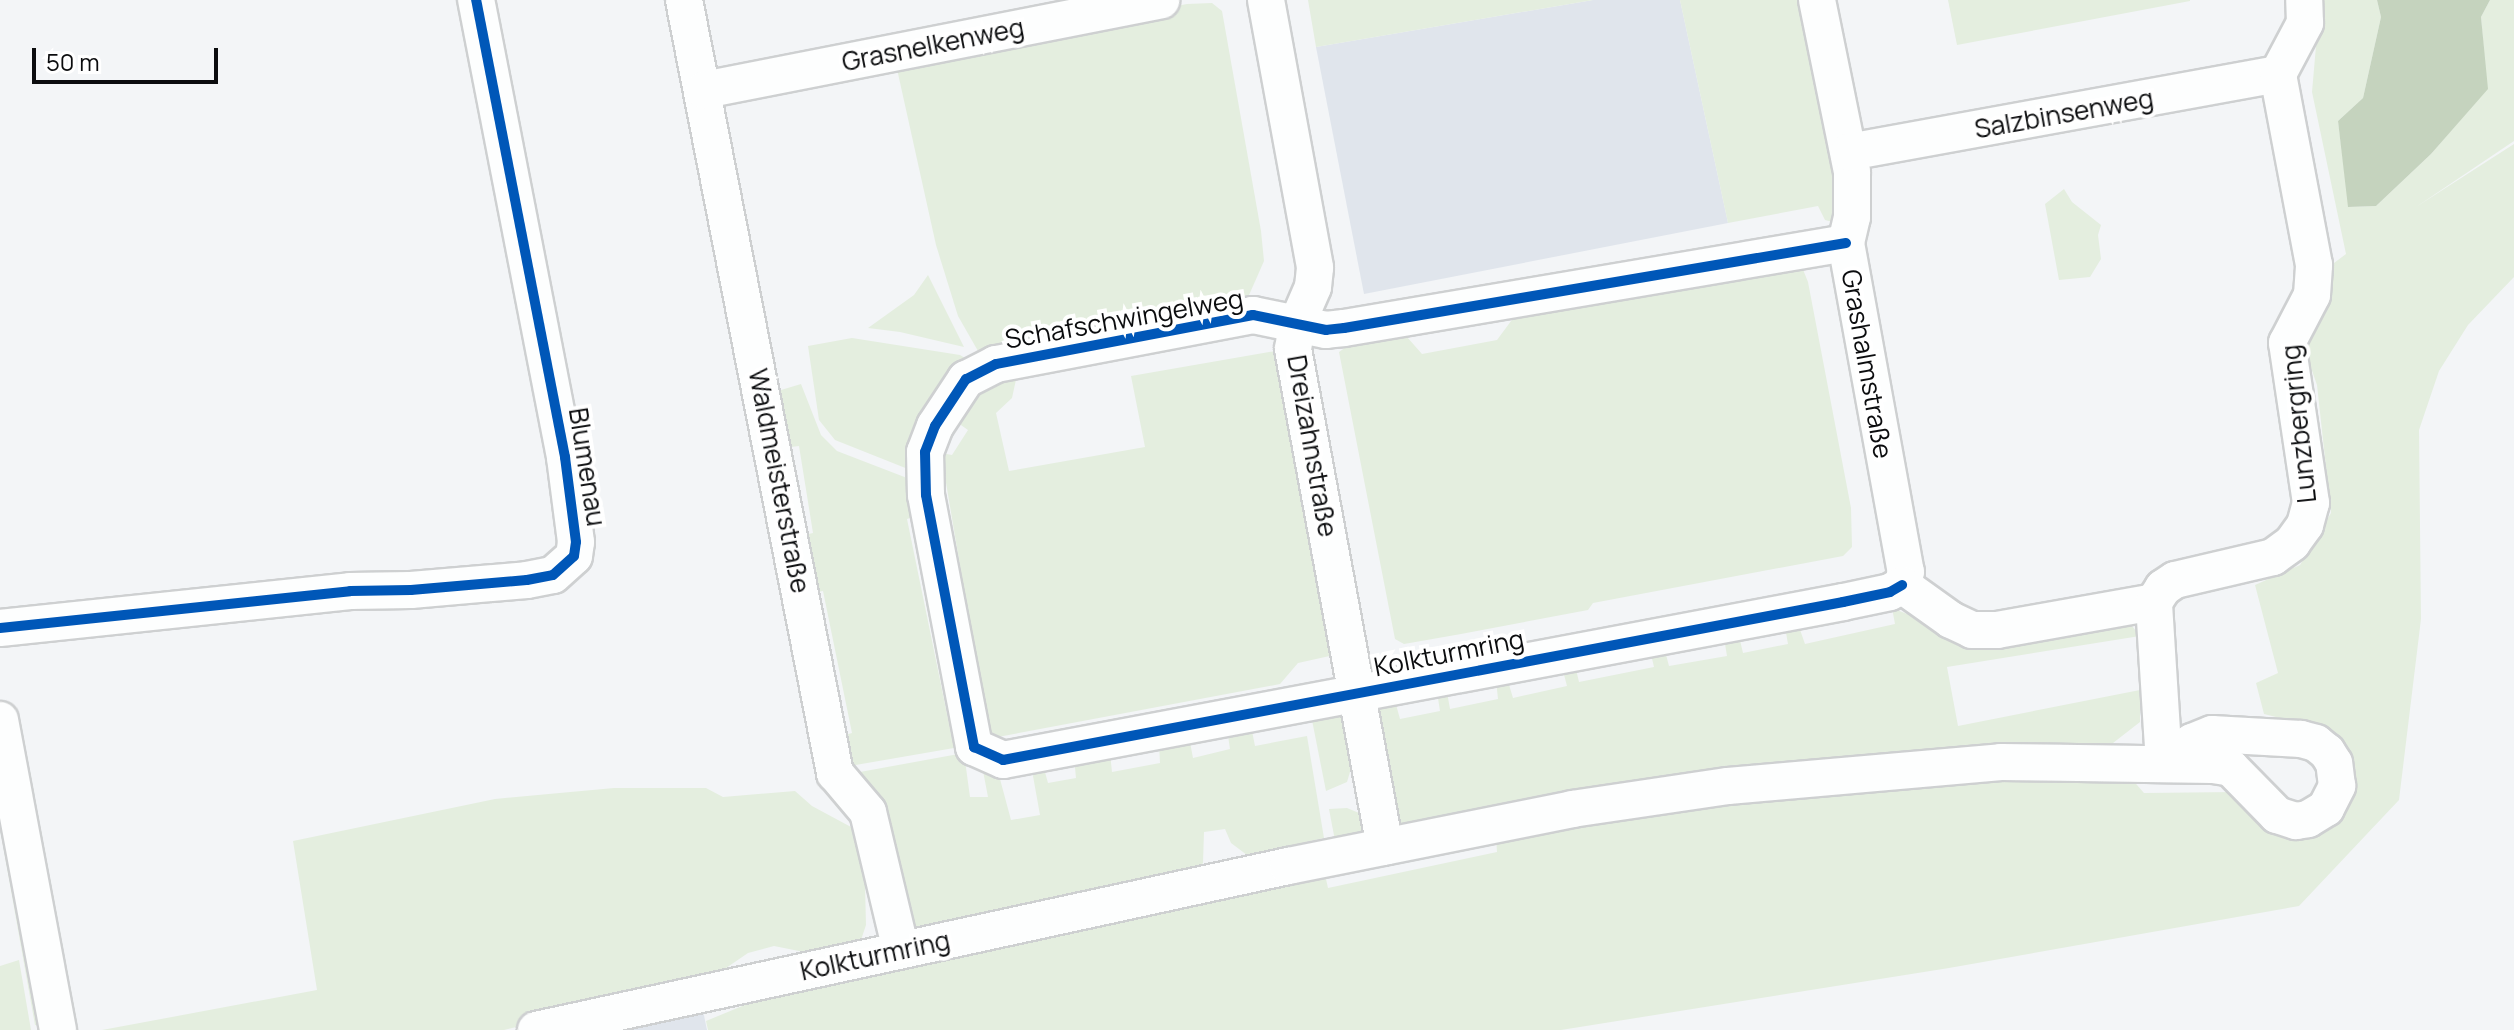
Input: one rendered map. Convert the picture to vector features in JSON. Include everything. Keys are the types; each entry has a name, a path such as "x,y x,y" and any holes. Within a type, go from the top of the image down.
{"street":[{"name":"Blumenau","path":"0,628 350,591 411,590 527,580 553,575 574,556 576,542 565,457 476,0"},
{"name":"Waldmeisterstraße","path":"684,0 835,773 868,812 901,950"},
{"name":"Grasnelkenweg","path":"704,90 1161,0"},
{"name":"Dreizahnstraße","path":"1266,0 1315,268 1313,287 1297,324 1293,349 1354,693 1385,847"},
{"name":"Grashalmstraße","path":"1817,0 1849,152 1853,195 1846,243 1906,572 1902,585"},
{"path":"2278,74 2305,23 2304,0"},
{"name":"Salzbinsenweg","path":"1849,152 2278,74"},
{"name":"Lunzbergring","path":"2154,602 2163,588 2175,580 2273,557 2292,543 2305,525 2311,503 2287,343 2312,295 2314,265 2278,74"},
{"name":"Schafschwingelweg","path":"1003,760 974,747 926,495 925,452 952,398 975,372 996,364 1253,315 1326,330 1344,328 1846,243"},
{"path":"1902,585 1951,620 1972,630 1997,630 2154,602"},
{"name":"Kolkturmring","path":"1003,760 1859,599 1890,592 1902,585"},
{"name":"Kolkturmring","path":"536,1030 1572,809 1728,786 2001,762 2164,763 2154,602"},
{"path":"0,720 58,1030"}],"shaded area":[{"path":"1593,0 1680,0 1728,223 1364,294 1316,47"},
{"path":"700,996 707,1030 545,1030"}],"green space":[{"path":"1308,0 1593,0 1316,47"},
{"path":"1680,0 1801,0 1843,201 1840,224 1825,220 1818,206 1728,223"},
{"path":"1948,0 2190,0 2190,1 1957,45"},
{"path":"2320,0 2377,0 2381,17 2363,98 2338,121 2349,207 2376,206 2431,154 2487,89 2481,17 2490,0 2514,0 2514,141 2416,207 2514,144 2514,277 2468,325 2439,371 2419,430 2421,619 2399,800 2299,906 1949,968 1561,1030 708,1030 706,1021 752,1002 1324,870 1328,888 1497,852 1496,836 1742,795 2030,778 2130,777 2144,793 2235,792 2312,829 2345,813 2348,778 2325,729 2264,714 2256,683 2278,673 2255,585 2300,565 2331,513 2317,385 2301,339 2314,278 2346,254 2312,92"},
{"path":"2377,0 2490,0 2481,17 2488,89 2431,154 2376,206 2348,207 2338,121 2363,98 2381,17"},
{"path":"1212,3 1222,11 1261,231 1264,261 1246,302 982,358 958,316 936,245 895,60 1187,4"},
{"path":"2064,189 2072,202 2101,225 2098,235 2101,259 2090,277 2059,280 2045,204"},
{"path":"1802,267 1808,282 1851,508 1852,547 1843,556 1593,603 1588,610 1461,634 1404,644 1395,639 1339,352 1346,347 1407,337 1422,354 1497,340 1514,317"},
{"path":"928,275 964,347 868,328 914,295"},
{"path":"852,338 960,355 973,363 918,473 835,440 819,420 808,346"},
{"path":"1281,350 1334,655 1298,663 1280,684 998,737 988,732 941,453 952,455 968,430 951,418 976,383 1017,375 1012,398 996,413 1009,471 1145,447 1131,376"},
{"path":"801,384 821,435 837,451 920,483 922,514 907,519 954,748 844,767 838,737 852,733 823,591 811,593 800,536 813,533 799,446 783,448 771,393"},
{"path":"1892,608 1950,631 2129,622 2140,636 1947,667 1958,726 2140,690 2140,722 2113,743 1952,747 1928,760 1410,831 1394,822 1371,723 1379,708 1395,701 1400,719 1440,711 1437,692 1447,692 1450,709 1498,699 1496,680 1507,678 1513,698 1567,686 1562,667 1575,665 1579,682 1654,667 1650,650 1664,647 1669,666 1727,656 1724,638 1739,636 1743,653 1788,644 1785,627 1798,624 1805,644 1895,624"},
{"path":"1310,710 1331,712 1344,719 1355,755 1347,782 1326,791"},
{"path":"1251,726 1255,746 1307,736 1324,838 1247,855 1231,843 1225,829 1204,832 1203,863 1187,882 929,937 907,930 849,774 964,753 970,797 988,797 983,771 1000,779 1011,820 1040,815 1033,776 1035,767 1043,765 1048,783 1076,778 1074,757 1110,753 1112,772 1160,763 1159,743 1189,737 1193,758 1230,749 1227,729"},
{"path":"0,782 45,1026 35,1025 0,829"},
{"path":"614,788 706,788 723,797 795,791 812,806 851,827 865,885 866,925 860,943 809,953 774,946 748,953 707,981 504,1030 102,1030 317,990 293,841 495,799"},
{"path":"1347,808 1359,813 1364,830 1354,841 1336,846 1329,809"},
{"path":"19,960 31,1030 0,1030 0,966"}],"cycle path":[{"path":"0,628 350,591 411,590 527,580 553,575 574,556 576,542 565,457 476,0"},
{"path":"1846,243 1344,328 1326,330 1253,315 996,364 966,379 935,426 925,452 926,495 974,747 1003,760 1843,602 1890,592 1902,585"}]}
